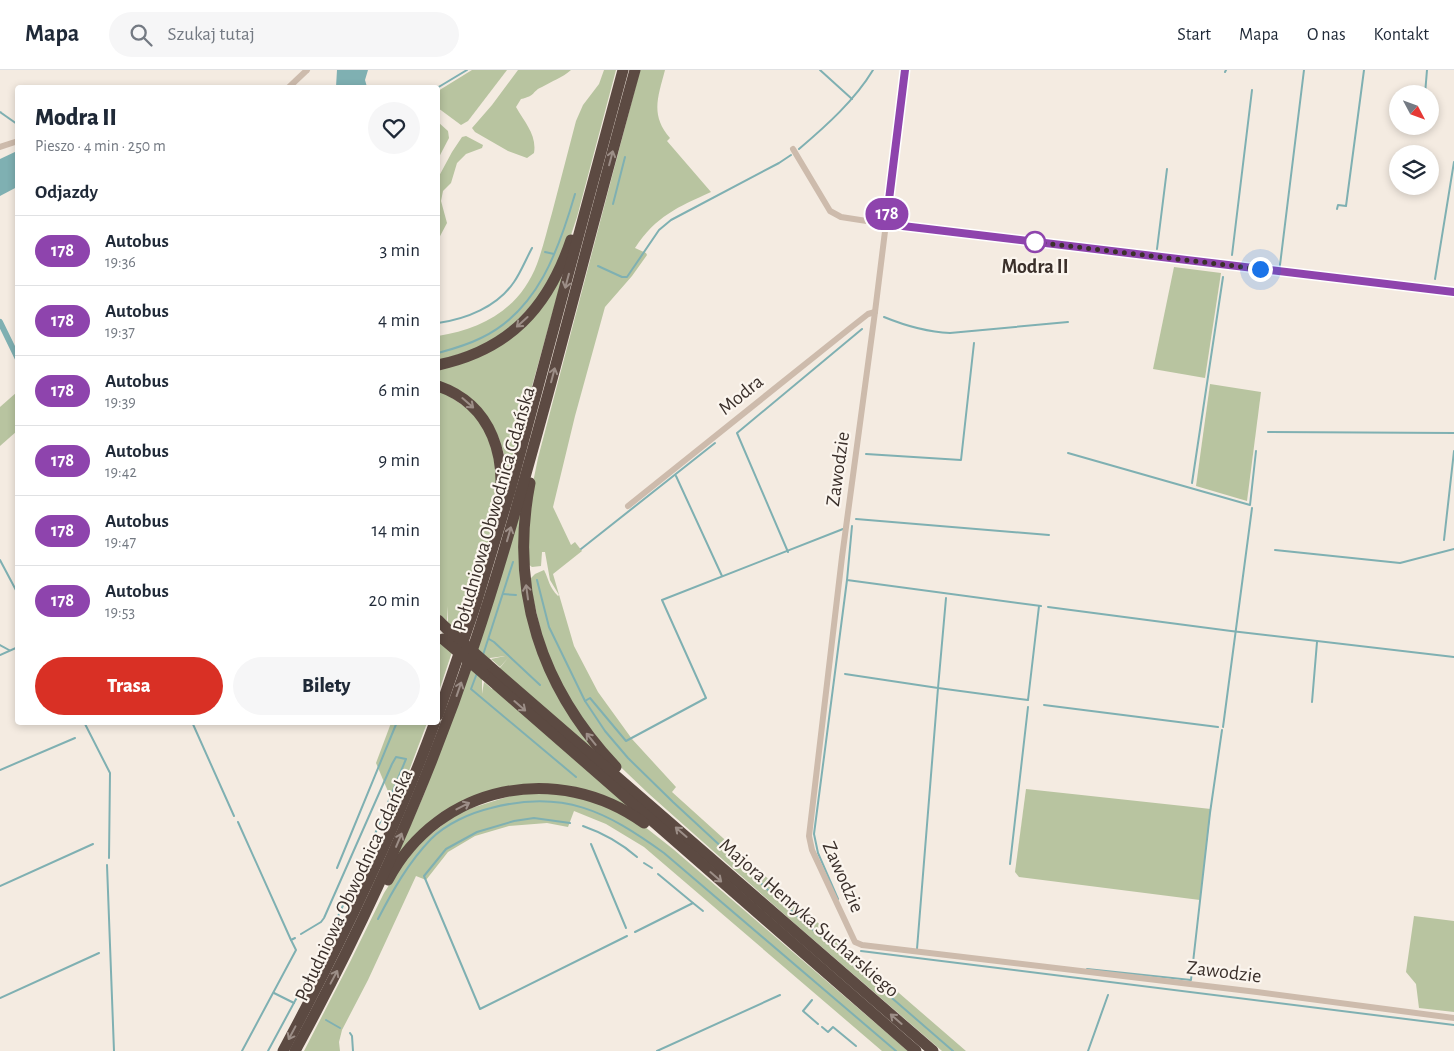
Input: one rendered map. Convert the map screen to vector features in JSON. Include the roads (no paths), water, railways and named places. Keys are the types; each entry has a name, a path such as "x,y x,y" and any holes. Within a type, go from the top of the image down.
{"highway":[{"name":"Południowa Obwodnica Gdańska","path":"440,709 495,544 624,70"},
{"name":"Południowa Obwodnica Gdańska","path":"295,1051 357,932 406,824 453,704 494,582 540,422 634,70"},
{"path":"440,364 465,358 492,346 529,316 552,284 588,201"},
{"path":"440,387 457,394 475,410 488,426 492,435 500,460 501,484 495,544"},
{"path":"540,422 539,444 528,495 524,534 524,565 527,591 536,633 555,682 574,715 604,754 650,798 660,813"},
{"path":"441,630 680,845"},
{"path":"486,669 660,813"},
{"name":"Południowa Obwodnica Gdańska","path":"283,1051 336,950 372,875 434,725"},
{"path":"357,932 369,918 391,874 404,855 425,832 458,808 497,793 549,788 593,796 623,809 658,833 680,845"},
{"name":"Majora Henryka Sucharskiego","path":"660,813 933,1051"},
{"name":"Majora Henryka Sucharskiego","path":"680,845 916,1051"}],"street":[{"path":"291,85 307,70"},
{"path":"886,224 905,70"},
{"path":"0,147 15,142"},
{"path":"794,149 830,210 841,218 1454,292"},
{"name":"Zawodzie","path":"886,224 876,312 842,557 809,836 812,850 855,942 862,946 1257,992 1454,1018"},
{"name":"Modra","path":"628,506 868,314 876,312"}],"water":[{"path":"337,70 368,70 365,80 366,85 336,85"},
{"path":"15,152 15,188 0,196 0,159"}],"waterway":[{"path":"440,86 467,70"},
{"path":"820,70 852,99"},
{"path":"799,149 830,122 849,102 873,70"},
{"path":"1280,265 1304,70"},
{"path":"1337,209 1338,205 1346,206 1364,70"},
{"path":"1426,85 1427,70"},
{"path":"1232,255 1252,90"},
{"path":"0,112 15,123"},
{"path":"598,266 622,277 627,277 659,230 671,220 791,155"},
{"path":"613,204 625,157"},
{"path":"1435,279 1454,162"},
{"path":"1157,249 1167,169"},
{"path":"440,352 470,343 501,326 532,295 543,277 562,236 575,194"},
{"path":"440,323 470,315 499,298 514,282 532,248"},
{"path":"545,252 554,254"},
{"path":"1192,483 1223,277"},
{"path":"884,317 916,328 950,333 1068,322"},
{"path":"0,322 15,353"},
{"path":"788,552 737,433 862,329"},
{"path":"866,454 961,460 974,343"},
{"path":"1268,432 1454,433"},
{"path":"581,549 715,443"},
{"path":"1068,453 1250,505 1256,451"},
{"path":"1444,540 1454,451"},
{"path":"676,476 722,576"},
{"path":"1223,727 1252,508"},
{"path":"856,519 1049,535"},
{"path":"852,526 847,580 1041,606"},
{"path":"585,701 590,698 626,741 706,698 662,600 843,529"},
{"path":"1275,550 1400,563 1454,549"},
{"path":"0,560 15,588"},
{"path":"483,655 513,562"},
{"path":"537,580 549,627 585,701 605,731 628,758 780,901 953,1051"},
{"path":"838,899 818,853 814,834 847,580"},
{"path":"503,594 516,595"},
{"path":"946,598 938,688 1028,700 1039,606"},
{"path":"1048,607 1454,657"},
{"path":"489,639 540,685"},
{"path":"1312,702 1317,642"},
{"path":"0,645 9,650"},
{"path":"0,655 15,648"},
{"path":"477,673 471,689 576,777"},
{"path":"845,674 938,688 917,949"},
{"path":"1044,705 1218,727"},
{"path":"1010,864 1028,707"},
{"path":"86,725 110,773 109,858"},
{"path":"193,725 234,816"},
{"path":"337,868 396,725"},
{"path":"1087,969 1191,980 1210,813 1222,730"},
{"path":"0,770 75,738"},
{"path":"268,1051 323,949 368,851 406,759 396,757 392,764 324,918 321,922 301,934"},
{"path":"378,919 408,867 431,839 451,824 483,810 517,803 540,801 562,803 583,808 603,815 623,826 664,853 896,1051"},
{"path":"570,823 534,818 514,821 477,832 446,849 424,876 480,1009 627,936"},
{"path":"238,822 291,940"},
{"path":"583,826 612,839 637,857"},
{"path":"0,886 93,844"},
{"path":"591,844 626,928"},
{"path":"644,863 652,868"},
{"path":"107,865 114,1051"},
{"path":"658,874 693,903"},
{"path":"635,932 693,903 703,911"},
{"path":"242,1051 296,950 291,940 295,938"},
{"path":"861,951 1454,1025"},
{"path":"0,998 99,953"},
{"path":"274,993 294,1003"},
{"path":"657,1051 780,995"},
{"path":"1088,1051 1108,995"},
{"path":"812,1000 803,1011 818,1024"},
{"path":"326,1020 340,1028"},
{"path":"822,1027 828,1032 833,1027 856,1046"},
{"path":"350,1033 353,1051"}],"place":[{"name":"Modra II","path":"1035,242"}]}
